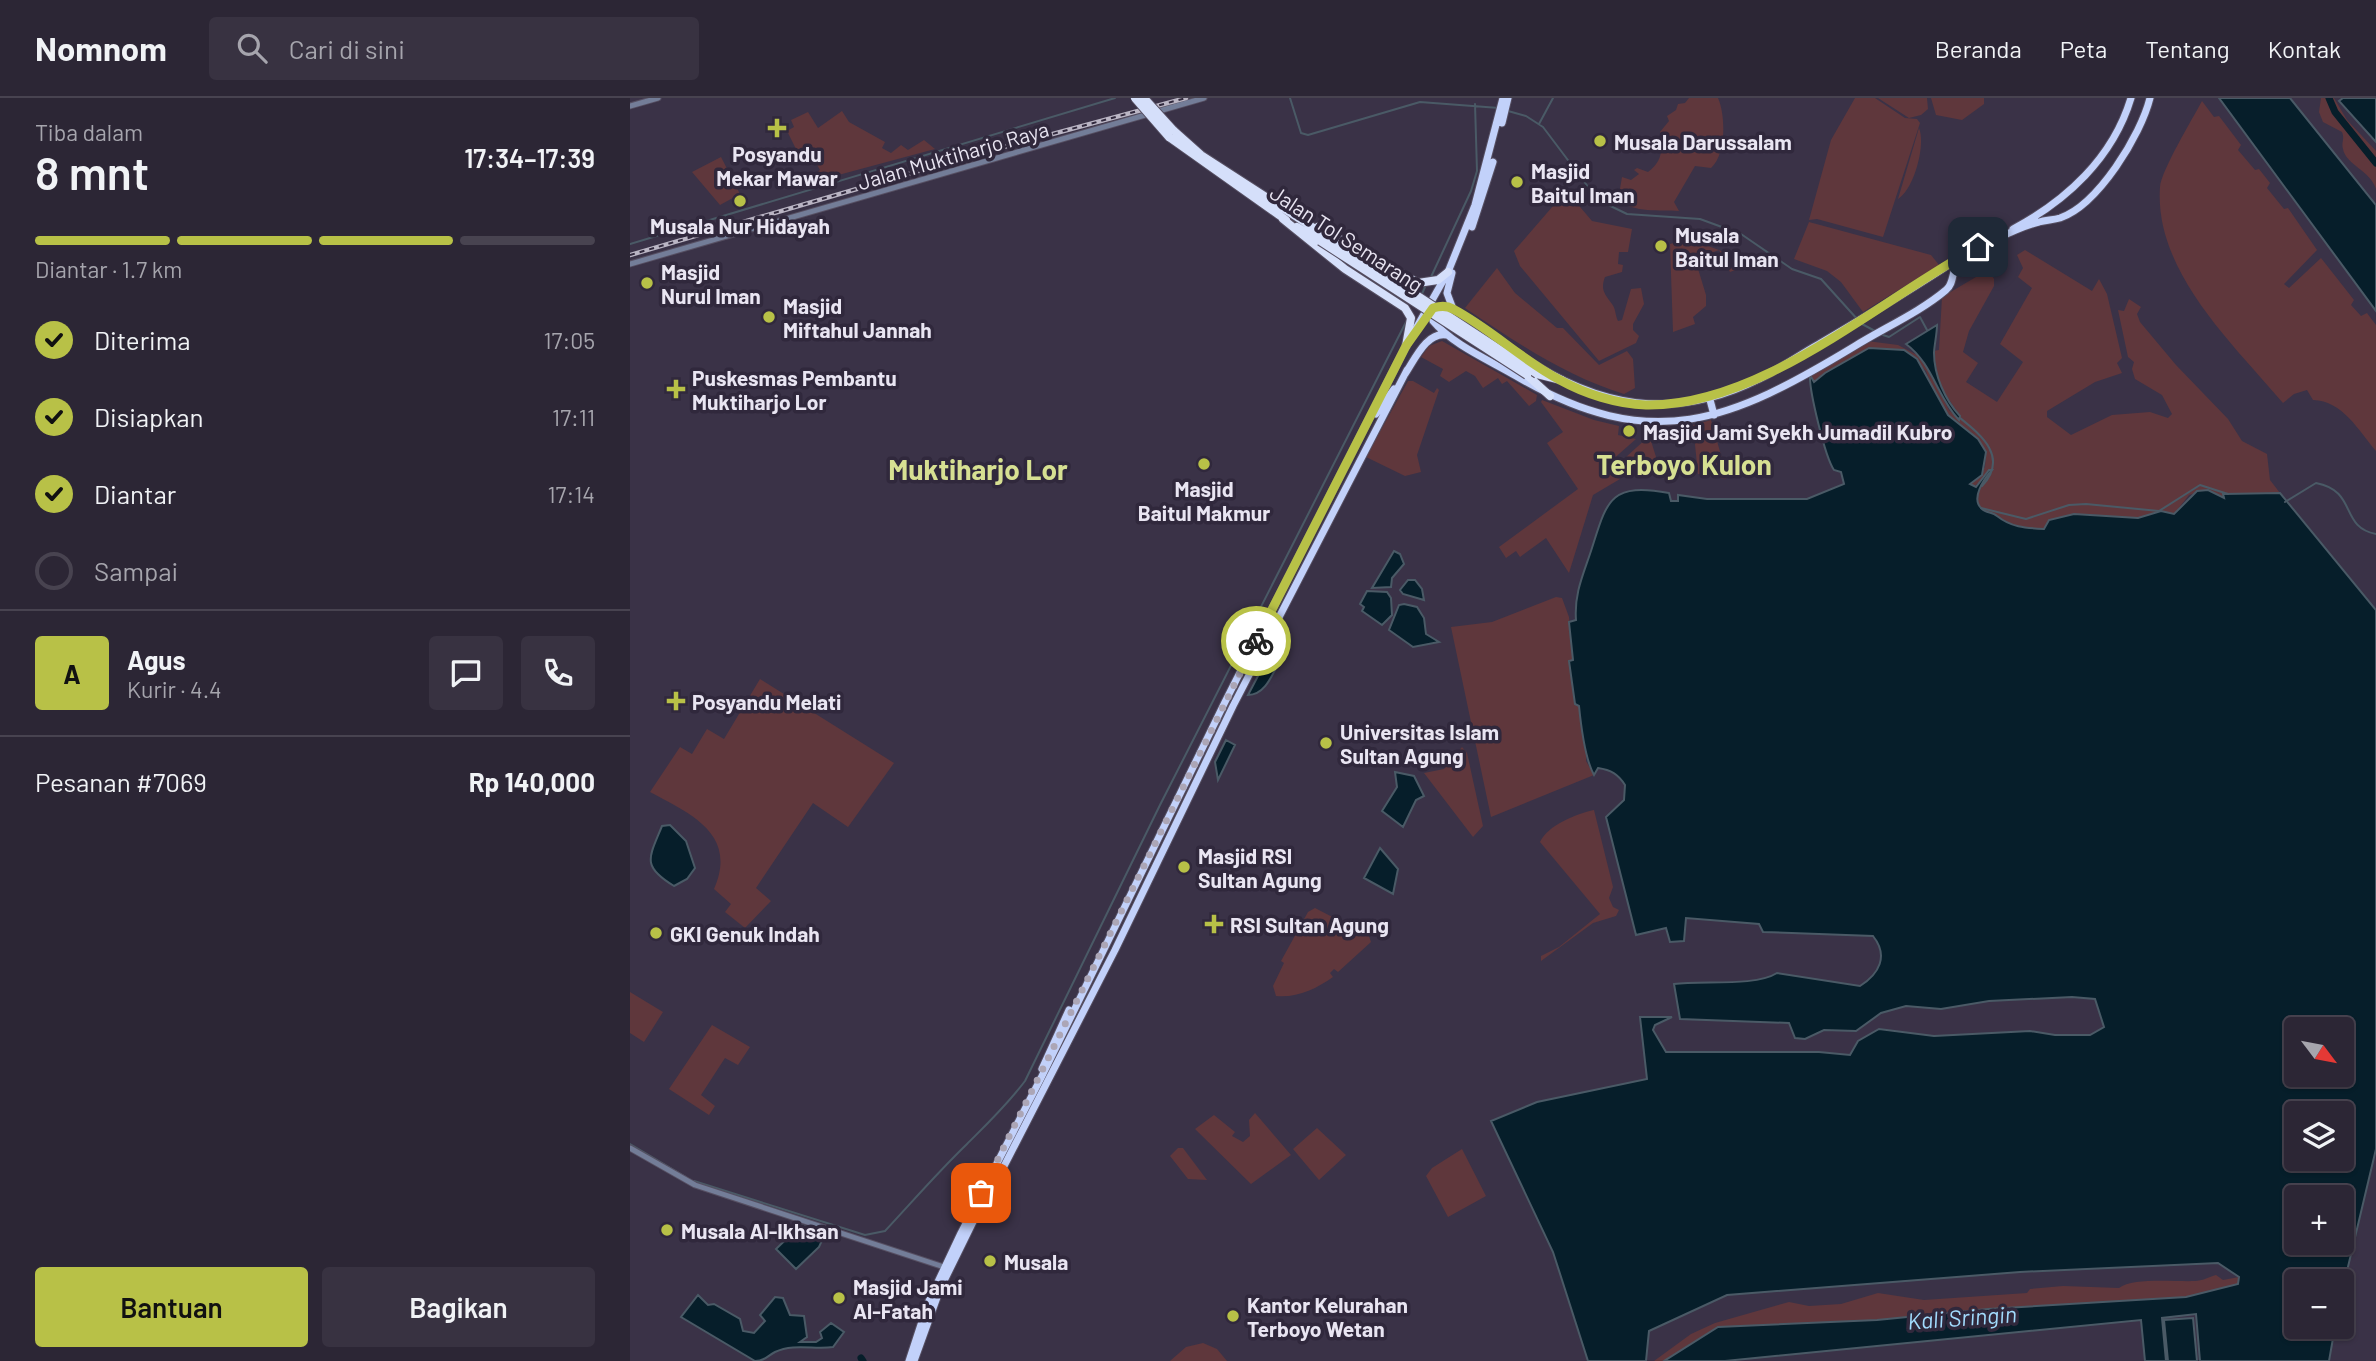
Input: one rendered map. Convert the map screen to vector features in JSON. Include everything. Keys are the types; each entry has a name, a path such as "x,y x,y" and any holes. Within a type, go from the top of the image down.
{"highway":[{"name":"Jalan Tol Semarang","path":"1135,98 1171,134 1285,215 1537,373 1561,380"},
{"name":"Jalan Tol Semarang","path":"1144,98 1171,134"},
{"path":"1437,291 1433,321 1451,337 1550,396 1594,412 1652,422 1686,421 1714,415 1756,400 1842,353 1945,291 1959,262 2038,222 2061,218 2087,199 2120,160 2150,98"},
{"path":"1228,707 1451,271 1472,215 1505,101"},
{"path":"1414,325 1433,308 1453,309 1561,380 1586,391 1636,404 1668,404 1709,396 1760,378 1910,290 1958,258 2038,214 2076,187 2110,143 2130,102"},
{"path":"1285,215 1418,283 1435,281 1451,271"},
{"path":"1285,215 1345,269 1406,310 1414,325"},
{"name":"Jalan Tol Semarang","path":"1321,238 1527,375 1550,396"},
{"path":"915,1361 940,1289 985,1197 1414,325 1451,271"},
{"path":"1451,271 1447,293 1453,309"},
{"path":"1376,414 1434,336 1451,337"},
{"path":"1041,1078 1043,1062 1050,1046 1249,645 1404,350"},
{"path":"1228,707 1407,370"},
{"path":"1709,396 1714,415"},
{"path":"909,1361 944,1267 1173,818"}],"street":[{"path":"630,106 658,98"},
{"name":"Jalan Muktiharjo Raya","path":"630,264 1204,98"},
{"path":"630,1149 695,1185 892,1247 944,1267"}],"shaded area":[{"path":"1689,98 1718,98 1723,135 1716,162 1711,168 1695,166 1674,202 1679,211 1639,209 1624,204 1618,200 1622,177 1631,180 1639,174 1634,170 1637,168 1648,172 1657,163 1661,144 1665,140 1660,132 1669,121 1667,116 1676,110 1678,104 1685,103"},
{"path":"1855,98 1875,98 1905,118 1917,119 1920,123 1883,237 1817,219 1809,220 1831,140"},
{"path":"1878,98 1927,98 1928,109 1921,115 1909,118"},
{"path":"1931,98 1984,98 1984,104 1962,120 1936,115"},
{"path":"2321,98 2334,98 2347,120 2376,151 2376,189 2369,177 2345,155 2342,132 2323,122 2319,112"},
{"path":"2202,101 2214,117 2219,116 2241,145 2238,150 2255,170 2259,169 2270,183 2267,188 2284,209 2288,208 2317,250 2284,284 2289,288 2321,258 2354,300 2351,305 2361,316 2367,313 2376,325 2376,451 2349,418 2333,405 2313,400 2307,390 2294,394 2283,403 2221,331 2183,277 2170,248 2162,218 2160,187 2171,157"},
{"path":"842,111 849,122 885,142 882,148 891,153 901,145 908,150 924,140 935,149 816,181 813,175 820,170 811,154 815,150 811,145 797,151 787,131 794,127 791,120 808,112 818,128"},
{"path":"1919,128 1920,155 1914,177 1898,199"},
{"path":"721,157 740,194 720,205 692,172"},
{"path":"1567,198 1569,201 1575,201 1592,221 1632,229 1628,252 1619,252 1618,264 1623,265 1622,272 1605,277 1603,289 1618,321 1622,320 1631,289 1641,288 1644,304 1633,324 1633,330 1639,336 1636,343 1599,361 1520,266 1514,251 1553,206"},
{"path":"1809,222 1931,255 1939,265 1863,312 1841,282 1827,271 1794,259"},
{"path":"1680,241 1699,243 1719,250 1695,259 1706,295 1706,306 1693,317 1695,324 1673,332 1670,244"},
{"path":"1719,250 1732,256 1749,265 1730,272"},
{"path":"2025,250 2092,291 2099,279 2107,294 2122,358 2117,363 2122,373 2095,382 2047,411 2047,417 2071,435 2112,415 2150,412 2168,418 2172,414 2162,395 2135,379 2132,369 2134,362 2128,357 2118,310 2124,311 2129,299 2141,307 2137,314 2140,322 2176,365 2228,419 2242,441 2267,454 2270,480 2280,493 2224,494 2225,499 2208,490 2189,495 2174,514 2130,518 2078,514 2044,529 2017,526 1988,514 1978,504 1979,491 1992,471 1989,470 1985,478 1972,488 1969,484 1985,467 1986,452 1978,439 1948,415 1935,396 1926,371 1904,350 1869,348 1814,382 1810,375 1867,341 1898,345 1921,357 1949,410 1959,419 1960,416 1940,386 1933,351 1939,350 1942,297 1988,270 1994,279 1994,286 1969,331 1963,352 1978,363 1966,382 1997,402 2023,362 2000,344 2032,288 2018,277 2023,268 2017,255"},
{"path":"1497,268 1515,293 1557,328 1563,328 1599,365 1627,351 1633,359 1635,388 1624,394 1581,378 1542,357 1465,308"},
{"path":"1442,341 1537,395 1536,401 1529,406 1507,381 1502,384 1498,378 1483,388 1475,376 1466,371 1449,382 1440,376 1443,369 1421,357 1429,346"},
{"path":"1408,381 1434,393 1437,388 1439,390 1417,455 1421,472 1405,476 1366,457"},
{"path":"1542,400 1594,420 1619,426 1618,435 1636,439 1611,461 1620,479 1593,495 1569,573 1546,538 1520,557 1516,551 1506,558 1499,547 1578,489 1547,443 1563,432"},
{"path":"1711,420 1726,479 1698,474 1693,425"},
{"path":"1647,438 1647,442 1651,441 1657,460 1617,469 1615,467"},
{"path":"1556,597 1562,598 1569,617 1573,661 1570,661 1586,738 1586,761 1594,775 1491,817 1451,627 1492,622"},
{"path":"760,679 894,763 848,827 813,803 756,888 771,901 745,928 725,912 731,904 714,889 720,870 720,854 715,840 695,818 650,792 680,747 692,754 707,729 724,739"},
{"path":"1462,747 1467,753 1483,826 1473,837 1424,773 1444,769"},
{"path":"1594,810 1613,887 1609,898 1613,907 1619,910 1616,916 1593,923 1541,961 1541,956 1559,947 1600,914 1540,842 1556,825"},
{"path":"1315,908 1369,936 1371,942 1338,972 1334,969 1330,973 1333,977 1320,985 1299,994 1276,996 1273,986 1284,963 1281,961 1308,912"},
{"path":"630,992 663,1012 644,1042 630,1033"},
{"path":"712,1025 750,1047 738,1065 725,1058 701,1095 715,1106 709,1115 669,1089"},
{"path":"1255,1113 1291,1155 1251,1184 1195,1129 1214,1115 1235,1132 1232,1136 1243,1142 1250,1136 1249,1120"},
{"path":"1317,1128 1346,1155 1319,1180 1293,1149"},
{"path":"1178,1148 1183,1148 1207,1180 1188,1179 1170,1156"},
{"path":"1462,1149 1486,1196 1448,1217 1426,1176 1432,1168"},
{"path":"2216,1275 2223,1280 2239,1277 2238,1284 2186,1297 1988,1309 1877,1320 1718,1327 1664,1361 1654,1361 1691,1334 1715,1323 1789,1302 1809,1306 1841,1304 1878,1293 1924,1300 2027,1293 2030,1289 2063,1286 2119,1288 2134,1282 2198,1281"},
{"path":"1203,1343 1217,1349 1227,1361 1170,1361 1186,1347"}],"water":[{"path":"2219,98 2290,98 2376,205 2376,311"},
{"path":"2343,98 2376,98 2376,142 2339,101"},
{"path":"1937,325 1934,353 1936,370 1945,395 1960,416 1959,420 1923,361 1906,344"},
{"name":"Kali Sringin","path":"1869,348 1904,350 1917,359 1948,415 1978,439 1986,452 1982,475 1970,484 1976,487 1989,470 1992,470 1979,489 1979,505 2007,523 2018,526 2044,529 2049,520 2074,514 2138,518 2161,511 2174,514 2197,491 2208,490 2224,498 2223,494 2280,493 2376,610 2376,1149 2354,1242 2354,1185 2284,1185 2284,1255 2351,1255 2347,1269 2284,1269 2284,1339 2333,1339 2329,1361 2200,1361 2196,1314 2162,1318 2166,1361 2145,1361 2141,1320 1725,1361 1664,1361 1718,1327 1877,1320 1988,1309 2186,1297 2238,1284 2239,1277 2218,1263 2020,1272 1727,1295 1649,1331 1646,1361 1588,1361 1553,1252 1491,1121 1537,1102 1647,1079 1640,1017 1672,1017 1655,1025 1653,1030 1666,1052 1819,1052 1850,1055 1858,1041 1879,1029 1934,1036 2030,1031 2055,1035 2090,1035 2104,1027 2095,999 2072,997 1989,1001 1941,1009 1906,1006 1881,1013 1856,1031 1824,1030 1805,1039 1795,1038 1789,1023 1680,1019 1674,984 1742,982 1777,973 1860,986 1872,976 1880,964 1878,943 1873,936 1763,932 1759,924 1686,918 1684,941 1670,942 1666,928 1636,935 1606,817 1624,800 1625,785 1610,771 1598,768 1594,775 1584,742 1579,706 1575,704 1569,661 1573,660 1569,622 1576,620 1582,577 1607,508 1622,493 1649,490 1669,493 1671,501 1678,501 1678,495 1707,499 1807,499 1844,484 1841,472 1834,470 1826,452 1810,375 1814,382"},
{"path":"1394,551 1400,554 1404,564 1392,578 1391,587 1372,588"},
{"path":"1408,580 1415,580 1422,589 1424,600 1403,594 1400,590"},
{"path":"1367,591 1387,592 1391,598 1392,615 1382,625 1362,611 1364,607 1360,604"},
{"path":"1399,605 1417,607 1424,618 1426,634 1439,642 1413,647 1389,630"},
{"path":"1268,657 1279,662 1273,674 1263,689 1248,695"},
{"path":"1226,740 1235,745 1218,780 1215,762"},
{"path":"1395,772 1414,776 1424,796 1416,800 1403,827 1382,811 1397,787"},
{"path":"670,825 686,841 695,868 687,879 674,886 656,873 651,860 662,826"},
{"path":"1380,848 1398,869 1393,894 1364,878"},
{"path":"801,1225 825,1234 819,1247 796,1269 776,1249"},
{"path":"698,1295 708,1305 714,1304 740,1319 743,1331 754,1333 765,1321 760,1315 775,1297 783,1298 790,1315 804,1316 807,1337 800,1342 816,1342 822,1338 820,1332 831,1323 844,1332 833,1347 782,1349 755,1361 681,1317"},
{"path":"2193,1318 2197,1361 2168,1361 2164,1320"}],"waterway":[{"path":"630,244 1115,98"},
{"path":"1290,98 1301,133 1308,135 1420,102 1499,108"},
{"path":"1539,124 1553,98"},
{"path":"2329,98 2335,112 2376,163"},
{"path":"1431,277 1471,191 1477,171 1475,104"},
{"path":"1508,111 1526,116 1543,127 1598,200 1627,214 1700,219 1741,234 1792,269 1821,279 1858,320"},
{"path":"1421,296 1426,285"},
{"path":"1883,335 1889,337 1920,317 1927,330"},
{"path":"694,1181 865,1235 885,1231 1018,1090 1025,1081 1160,805 1406,322"},
{"path":"1862,324 1875,331"},
{"path":"1960,418 1983,439 1992,456 1993,466 1982,486"},
{"path":"2285,502 2316,483 2329,487 2338,493 2357,524 2376,534"},
{"path":"1981,508 2026,519 2069,505 2086,504 2159,511 2200,485 2228,494"},
{"path":"630,1144 686,1177"}],"railway":[{"path":"630,255 956,160 1186,98"}],"way so far":[{"path":"981,1193 1041,1078 1256,641"}],"place":[{"name":"Posyandu Mekar Mawar","path":"777,128"},
{"name":"Musala Darussalam","path":"1600,141"},
{"name":"Masjid Baitul Iman","path":"1517,182"},
{"name":"Musala Nur Hidayah","path":"740,201"},
{"name":"Musala Baitul Iman","path":"1661,246"},
{"name":"Masjid Nurul Iman","path":"647,283"},
{"name":"Masjid Miftahul Jannah","path":"769,317"},
{"name":"Puskesmas Pembantu Muktiharjo Lor","path":"676,389"},
{"name":"Masjid Jami Syekh Jumadil Kubro","path":"1629,431"},
{"name":"Masjid Baitul Makmur","path":"1204,464"},
{"name":"Posyandu Melati","path":"676,701"},
{"name":"Universitas Islam Sultan Agung","path":"1326,743"},
{"name":"Masjid RSI Sultan Agung","path":"1184,867"},
{"name":"RSI Sultan Agung","path":"1214,924"},
{"name":"GKI Genuk Indah","path":"656,933"},
{"name":"Musala Al-Ikhsan","path":"667,1230"},
{"name":"Musala","path":"990,1261"},
{"name":"Masjid Jami Al-Fatah","path":"839,1298"},
{"name":"Kantor Kelurahan Terboyo Wetan","path":"1233,1316"}],"district":[{"name":"Terboyo Kulon","path":"1684,464"},
{"name":"Muktiharjo Lor","path":"978,469"}],"route":[{"path":"1256,641 1406,346 1417,326 1433,308 1441,306 1453,309 1572,386 1620,402 1647,405 1686,402 1741,387 1760,378 1978,247"}]}
